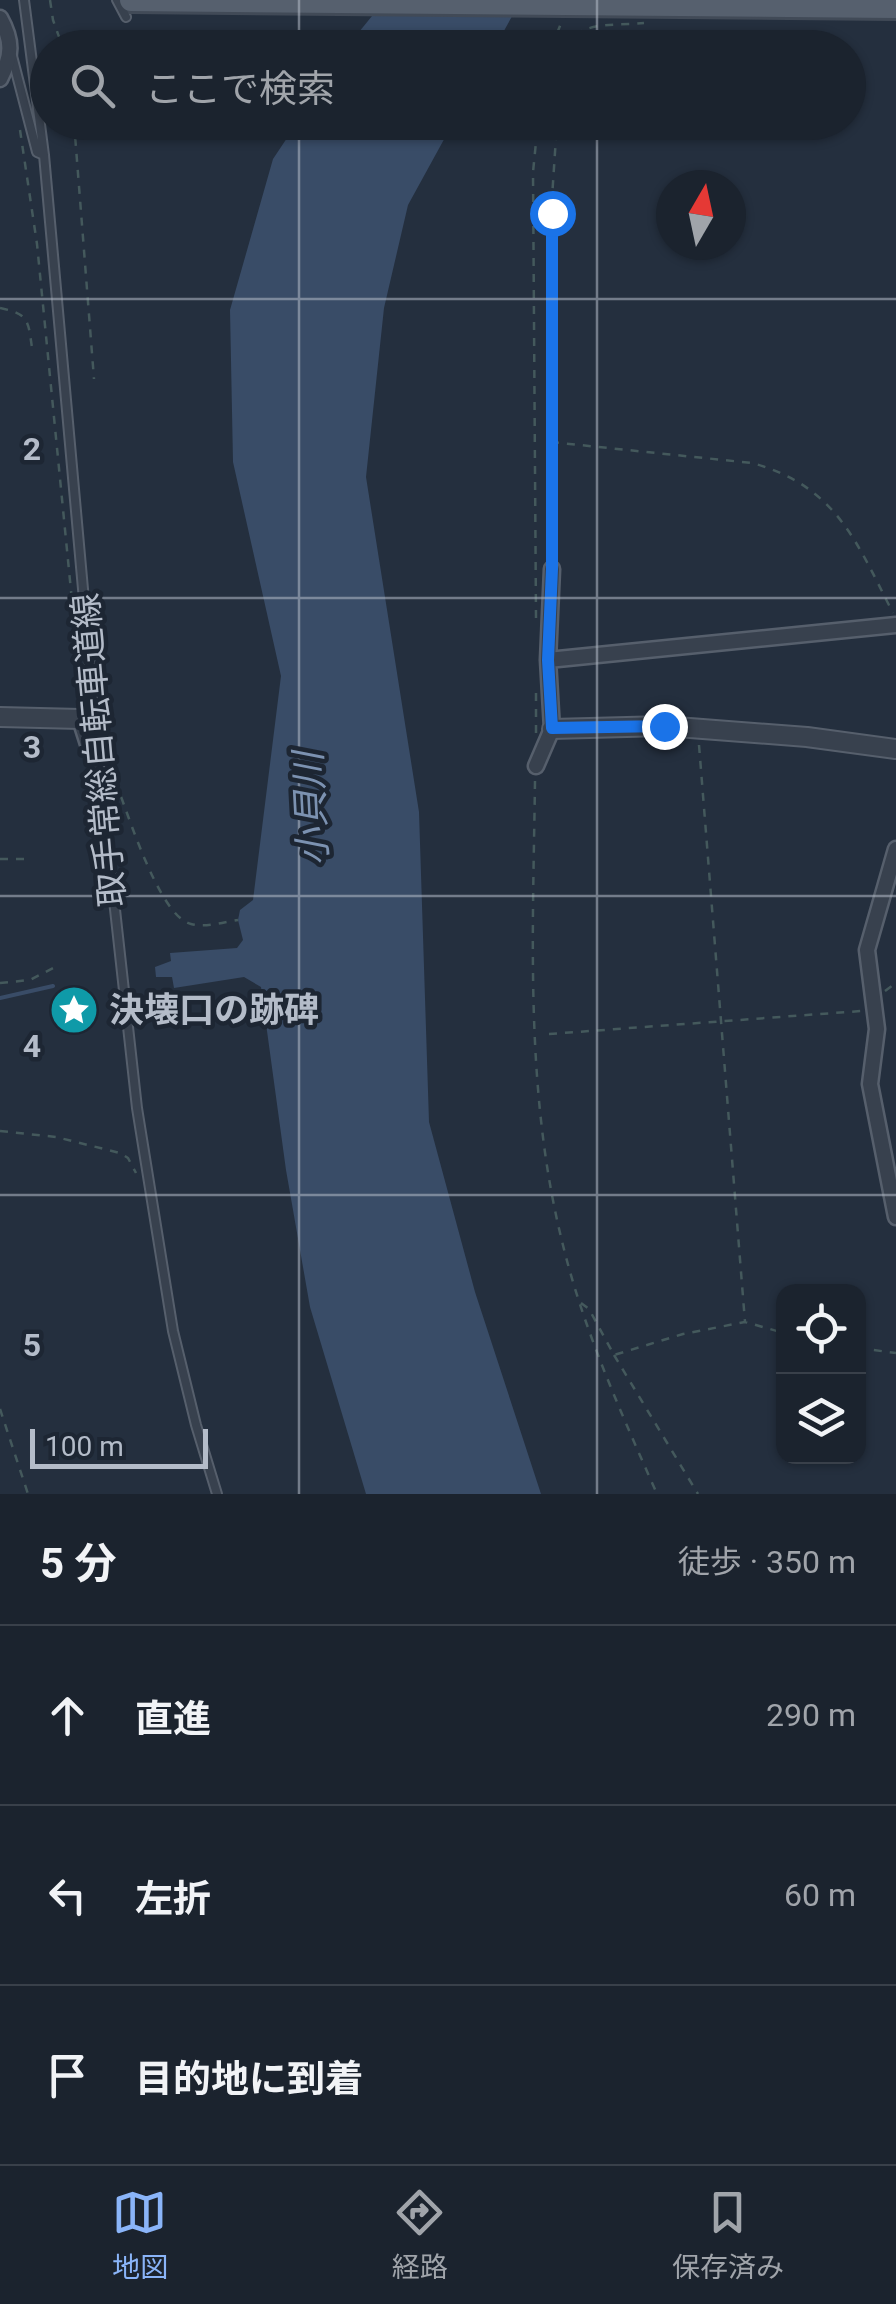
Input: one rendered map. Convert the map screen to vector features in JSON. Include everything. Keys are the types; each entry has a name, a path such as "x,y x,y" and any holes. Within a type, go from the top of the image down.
{"main road":[{"path":"129,8 564,4 896,7"}],"street":[{"path":"0,18 12,44 0,79"},
{"path":"536,766 552,728 548,660 552,569"},
{"path":"548,660 896,622"},
{"path":"0,718 80,718 88,744 98,756"},
{"path":"552,728 698,728 896,749"},
{"path":"896,850 867,950 877,1029 870,1084 896,1217"}],"lane":[{"name":"取手常総自転車道線","path":"24,0 30,46"},
{"path":"116,0 129,8"},
{"path":"10,52 30,119"},
{"path":"35,140 38,152 44,155"},
{"name":"取手常総自転車道線","path":"42,140 98,756 137,1108 174,1330 196,1426 217,1494"}],"path":[{"path":"50,0 57,30"},
{"path":"556,30 564,4"},
{"path":"578,30 650,22"},
{"path":"20,129 39,263 82,697 80,718"},
{"path":"75,140 94,378"},
{"path":"536,140 533,172 536,629"},
{"path":"552,569 552,213 556,140"},
{"path":"0,308 26,317 32,348"},
{"path":"550,442 714,458 782,471 817,492 830,507 861,552 896,622"},
{"path":"536,688 536,1083 560,1236 598,1362 657,1494"},
{"path":"698,728 745,1322"},
{"path":"98,756 107,761 146,863 180,920 195,926 238,920"},
{"path":"0,859 30,859"},
{"path":"0,984 30,980 58,966"},
{"path":"549,1034 874,1010"},
{"path":"0,1132 56,1137 120,1153 128,1158 138,1180"},
{"path":"580,1302 589,1308 698,1494"},
{"path":"614,1355 683,1334 745,1322 776,1331"},
{"path":"866,1349 896,1352"},
{"path":"0,1409 28,1494"}],"water":[{"path":"385,0 521,0 504,30 361,30"},
{"name":"小貝川","path":"286,140 444,140 408,205 384,308 366,477 419,812 429,1122 475,1292 541,1494 366,1494 310,1307 261,987 244,977 174,988 172,977 156,977 155,967 171,961 170,953 237,948 243,940 240,910 253,900 281,676 233,462 230,310 273,159"}],"waterway":[{"path":"0,998 53,986"}],"place":[{"name":"決壊口の跡碑","path":"74,1010"}],"route":[{"path":"552,213 552,569 548,660 552,728 664,726"}]}
